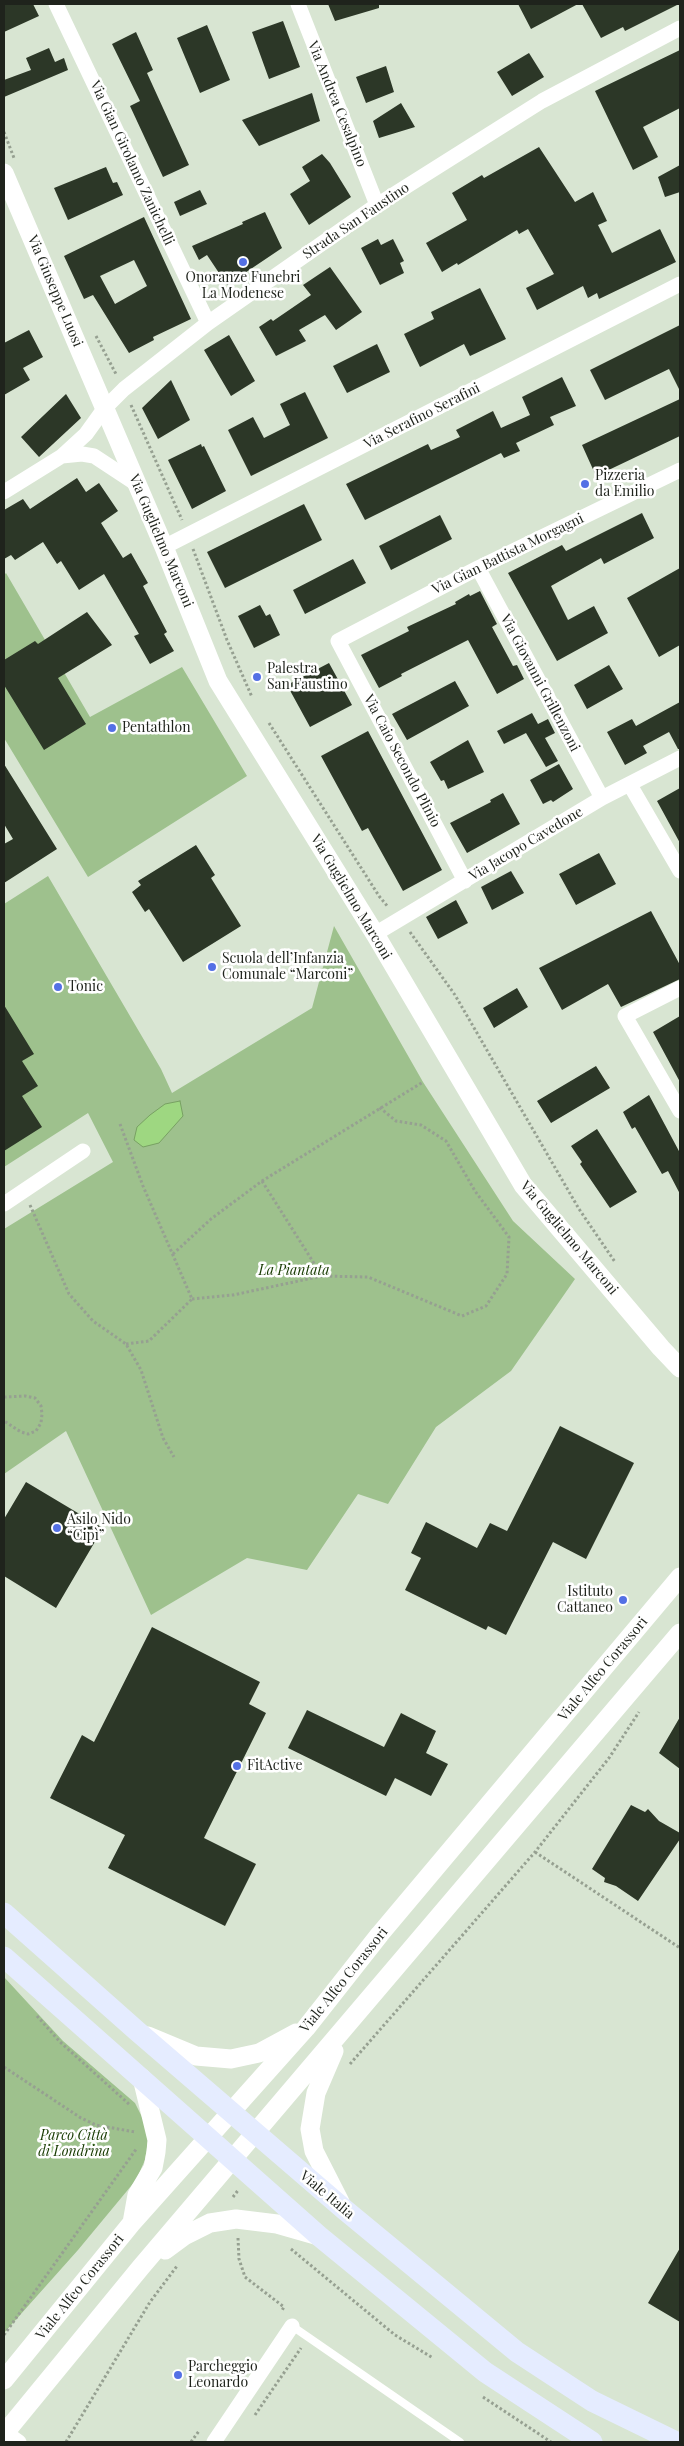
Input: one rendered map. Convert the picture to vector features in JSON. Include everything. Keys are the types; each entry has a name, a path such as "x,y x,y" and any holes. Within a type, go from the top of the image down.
{"main road":[{"name":"Viale Italia","path":"4,1913 255,2133 517,2352 592,2401 676,2442"},
{"path":"4,1957 319,2236 485,2372 592,2442"}],"street":[{"name":"Via Gian Girolamo Zanichelli","path":"56,4 208,323"},
{"name":"Via Andrea Cesalpino","path":"298,4 377,205"},
{"name":"Strada San Faustino","path":"4,492 62,456 86,434 104,409 124,389 208,323 377,205 542,101 680,28"},
{"name":"Via Giuseppe Luosi","path":"10,167 43,260 104,409"},
{"name":"Via Serafino Serafini","path":"164,547 680,284"},
{"name":"Via Guglielmo Marconi","path":"104,409 164,547 218,681 375,934 523,1185 680,1368"},
{"name":"Strada San Faustino","path":"62,456 82,454 94,456 138,485"},
{"name":"Via Gian Battista Morgagni","path":"338,641 478,568 680,470"},
{"name":"Via Giovanni Grillenzoni","path":"478,568 602,798"},
{"name":"Via Caio Secondo Plinio","path":"338,641 465,881"},
{"name":"Via Jacopo Cavedone","path":"375,934 602,798 680,758"},
{"path":"630,785 680,871"},
{"path":"680,988 625,1016 680,1111"},
{"path":"4,1204 84,1151"},
{"name":"Via Guglielmo Marconi","path":"661,1348 680,1359"},
{"name":"Viale Alfeo Corassori","path":"4,2380 131,2224 306,2028 380,1934 680,1577"},
{"path":"8,2434 141,2267 680,1633"},
{"path":"345,2210 325,2176 314,2151 310,2129 316,2093 328,2061 352,2018"},
{"path":"137,2031 196,2056 230,2059 259,2052 306,2028"},
{"path":"131,2224 137,2195 153,2168 156,2152 156,2140 142,2078"},
{"path":"141,2267 184,2236 210,2223 236,2219 277,2224 319,2236"},
{"path":"214,2442 292,2326"}],"lane":[{"path":"292,2326 460,2442"}],"path":[{"path":"4,132 10,167"},
{"path":"92,328 124,389 189,535 227,640 256,703"},
{"path":"266,719 378,896 399,919 455,995 570,1193 617,1264"},
{"path":"173,1254 211,1219 262,1181 379,1107 423,1082"},
{"path":"126,1344 149,1341 192,1299 233,1295 322,1276 368,1277 462,1316 486,1306 507,1274 509,1237 475,1191 446,1141 421,1125 396,1121 379,1107"},
{"path":"120,1124 142,1186 192,1299"},
{"path":"262,1181 322,1276"},
{"path":"22,1192 34,1210 69,1294 93,1321 126,1344 141,1370 163,1438 174,1457"},
{"path":"4,1398 25,1396 35,1398 41,1406 42,1414 41,1423 36,1431 28,1434 21,1432 4,1421"},
{"path":"350,2065 535,1852 609,1758 644,1705"},
{"path":"535,1852 680,1948"},
{"path":"36,2014 60,2042 135,2110"},
{"path":"4,2067 81,2118 96,2125 134,2130 138,2135"},
{"path":"4,2335 143,2140"},
{"path":"237,2231 241,2270 250,2283 284,2307 279,2315"},
{"path":"288,2246 395,2335 440,2362"},
{"path":"66,2442 150,2302 180,2263"},
{"path":"480,2395 551,2442"},
{"path":"191,2442 202,2427"}],"green space":[{"name":"Pentathlon","path":"6,573 90,717 182,667 247,776 88,877 4,738 4,575"},
{"name":"La Piantata","path":"48,876 161,1069 172,1093 312,1008 334,926 423,1082 513,1221 575,1279 511,1371 436,1427 388,1504 358,1494 307,1570 247,1558 151,1615 66,1431 4,1474 4,1229 113,1162 88,1113 4,1167 4,904"},
{"name":"Parco Città di Londrina","path":"4,1977 63,2041 135,2103 144,2121 148,2141 145,2160 136,2180 78,2250 4,2333"}],"shaded area":[{"path":"180,1101 183,1116 159,1143 143,1147 134,1140 137,1127 150,1115 165,1104"}],"building":[{"path":"4,4 33,4 39,16 4,32"},
{"path":"328,4 379,4 379,8 335,21"},
{"path":"518,4 578,4 531,29"},
{"path":"582,4 679,4 625,31 623,27 601,38"},
{"path":"283,21 300,67 269,79 252,32"},
{"path":"207,25 230,80 200,93 177,38"},
{"path":"136,32 153,70 147,73 189,165 163,177 130,106 140,101 112,44"},
{"path":"49,48 55,62 64,58 68,70 4,97 4,80 31,70 26,58"},
{"path":"680,50 680,108 643,127 658,157 633,170 595,91"},
{"path":"529,53 544,77 512,96 497,72"},
{"path":"386,66 394,92 366,103 356,77"},
{"path":"312,93 320,121 259,146 242,120"},
{"path":"401,103 415,127 379,138 373,121"},
{"path":"539,147 575,202 593,192 607,221 598,225 612,253 660,229 676,262 599,299 597,293 588,298 583,286 537,310 526,288 554,274 528,229 519,234 517,230 458,265 457,263 442,272 426,243 467,220 452,193 482,175 484,178"},
{"path":"322,154 330,163 351,197 309,225 290,194 310,181 302,167"},
{"path":"680,165 680,192 665,197 658,177"},
{"path":"106,167 113,183 117,182 123,195 68,220 54,188"},
{"path":"200,190 207,204 180,216 174,202"},
{"path":"265,212 282,248 227,285 207,255 199,260 192,246 243,224 242,222"},
{"path":"144,217 191,319 153,337 154,340 129,353 93,295 84,299 64,256","holes":["134,260 147,286 115,304 100,276"]},
{"path":"378,239 381,245 393,239 404,261 400,263 404,273 380,285 361,248"},
{"path":"330,267 362,312 336,330 325,315 299,330 306,341 276,356 259,327 271,319 273,321 311,295 303,285"},
{"path":"480,288 506,339 470,356 464,344 420,367 404,334 434,319 431,312"},
{"path":"680,325 680,391 669,369 605,400 590,370"},
{"path":"29,330 43,357 23,368 30,380 4,395 4,343"},
{"path":"229,335 255,381 231,396 204,350"},
{"path":"377,344 390,372 347,393 333,366"},
{"path":"562,377 576,406 550,417 554,425 516,443 520,451 504,458 501,453 365,520 346,484 428,444 431,450 460,437 456,430 493,411 501,428 530,415 522,397"},
{"path":"171,380 190,420 158,439 142,408"},
{"path":"305,392 328,438 251,476 228,430 253,417 264,438 290,425 280,404"},
{"path":"66,394 81,418 39,457 21,437"},
{"path":"680,399 680,436 596,476 582,445"},
{"path":"201,444 202,447 204,446 226,491 192,509 168,460"},
{"path":"77,478 86,492 99,483 118,511 101,523 123,558 131,553 148,583 143,586 167,632 164,634 174,651 150,664 134,636 139,634 104,574 79,590 61,561 57,564 43,542 15,560 11,555 4,559 4,510 23,499 30,509"},
{"path":"304,504 322,540 225,588 207,552"},
{"path":"642,513 654,538 604,564 601,558 551,586 568,620 594,606 608,633 557,661 508,573 562,545 566,551"},
{"path":"440,515 452,539 391,570 379,546"},
{"path":"353,559 366,583 305,614 293,590"},
{"path":"680,568 680,645 659,657 627,598"},
{"path":"480,591 497,624 492,627 513,666 517,665 524,679 497,694 468,640 401,674 402,676 379,688 361,655 409,631 407,627 456,604 455,602 469,594 470,596"},
{"path":"260,605 266,616 270,614 280,635 254,648 238,616"},
{"path":"87,612 112,645 58,678 86,724 44,750 4,685 4,660 35,641 38,644"},
{"path":"329,663 352,705 310,727 287,685"},
{"path":"609,665 623,689 587,709 574,685"},
{"path":"455,681 469,706 407,740 392,714"},
{"path":"680,702 680,749 678,749 669,732 643,746 647,753 625,765 607,732 632,719 636,726"},
{"path":"532,713 538,724 548,719 555,733 545,738 558,761 546,767 526,733 504,744 497,731"},
{"path":"368,731 442,870 403,891 368,828 362,831 321,756"},
{"path":"468,740 484,772 448,789 444,780 441,781 430,762"},
{"path":"4,764 57,849 4,883 4,844 13,839 4,824"},
{"path":"559,764 573,789 553,802 551,800 543,804 530,780"},
{"path":"680,788 680,843 657,801"},
{"path":"503,793 520,824 467,853 450,823 491,802 490,800"},
{"path":"196,845 215,875 211,878 241,926 183,962 149,909 145,912 132,892 141,885 138,881"},
{"path":"599,853 616,884 576,905 559,874"},
{"path":"511,871 524,893 492,910 481,887"},
{"path":"456,900 468,923 438,939 426,917"},
{"path":"651,911 680,965 680,979 621,1007 608,984 562,1010 539,968"},
{"path":"517,988 528,1007 494,1028 483,1008"},
{"path":"4,1005 34,1054 22,1061 38,1086 22,1096 42,1127 4,1151"},
{"path":"680,1016 680,1082 653,1032"},
{"path":"596,1066 610,1088 551,1123 537,1101"},
{"path":"649,1095 680,1153 680,1194 668,1171 662,1174 635,1127 632,1129 623,1112"},
{"path":"597,1129 637,1192 610,1208 580,1164 582,1162 571,1146"},
{"path":"560,1426 634,1463 586,1559 553,1542 506,1635 488,1626 486,1630 405,1590 421,1558 411,1553 426,1522 477,1548 490,1523 507,1531"},
{"path":"26,1482 103,1528 56,1608 4,1576 4,1519"},
{"path":"152,1627 260,1682 249,1704 266,1713 204,1838 256,1864 225,1926 108,1868 125,1835 50,1798 82,1735 94,1742"},
{"path":"307,1710 384,1747 401,1713 436,1731 426,1753 448,1764 431,1796 395,1778 386,1796 288,1748"},
{"path":"680,1717 680,1769 659,1753"},
{"path":"631,1805 645,1812 648,1809 659,1821 680,1833 680,1839 638,1901 616,1886 604,1882 605,1878 592,1869"},
{"path":"680,2248 680,2322 648,2303"}],"place":[{"name":"Onoranze Funebri La Modenese","path":"243,262"},
{"name":"Pizzeria da Emilio","path":"585,484"},
{"name":"Palestra San Faustino","path":"257,677"},
{"name":"Pentathlon","path":"112,728"},
{"name":"Scuola dell’Infanzia Comunale “Marconi”","path":"212,967"},
{"name":"Tonic","path":"58,987"},
{"name":"Asilo Nido “Cipì”","path":"57,1528"},
{"name":"Istituto Cattaneo","path":"623,1600"},
{"name":"FitActive","path":"237,1766"},
{"name":"Parcheggio Leonardo","path":"178,2375"}]}
